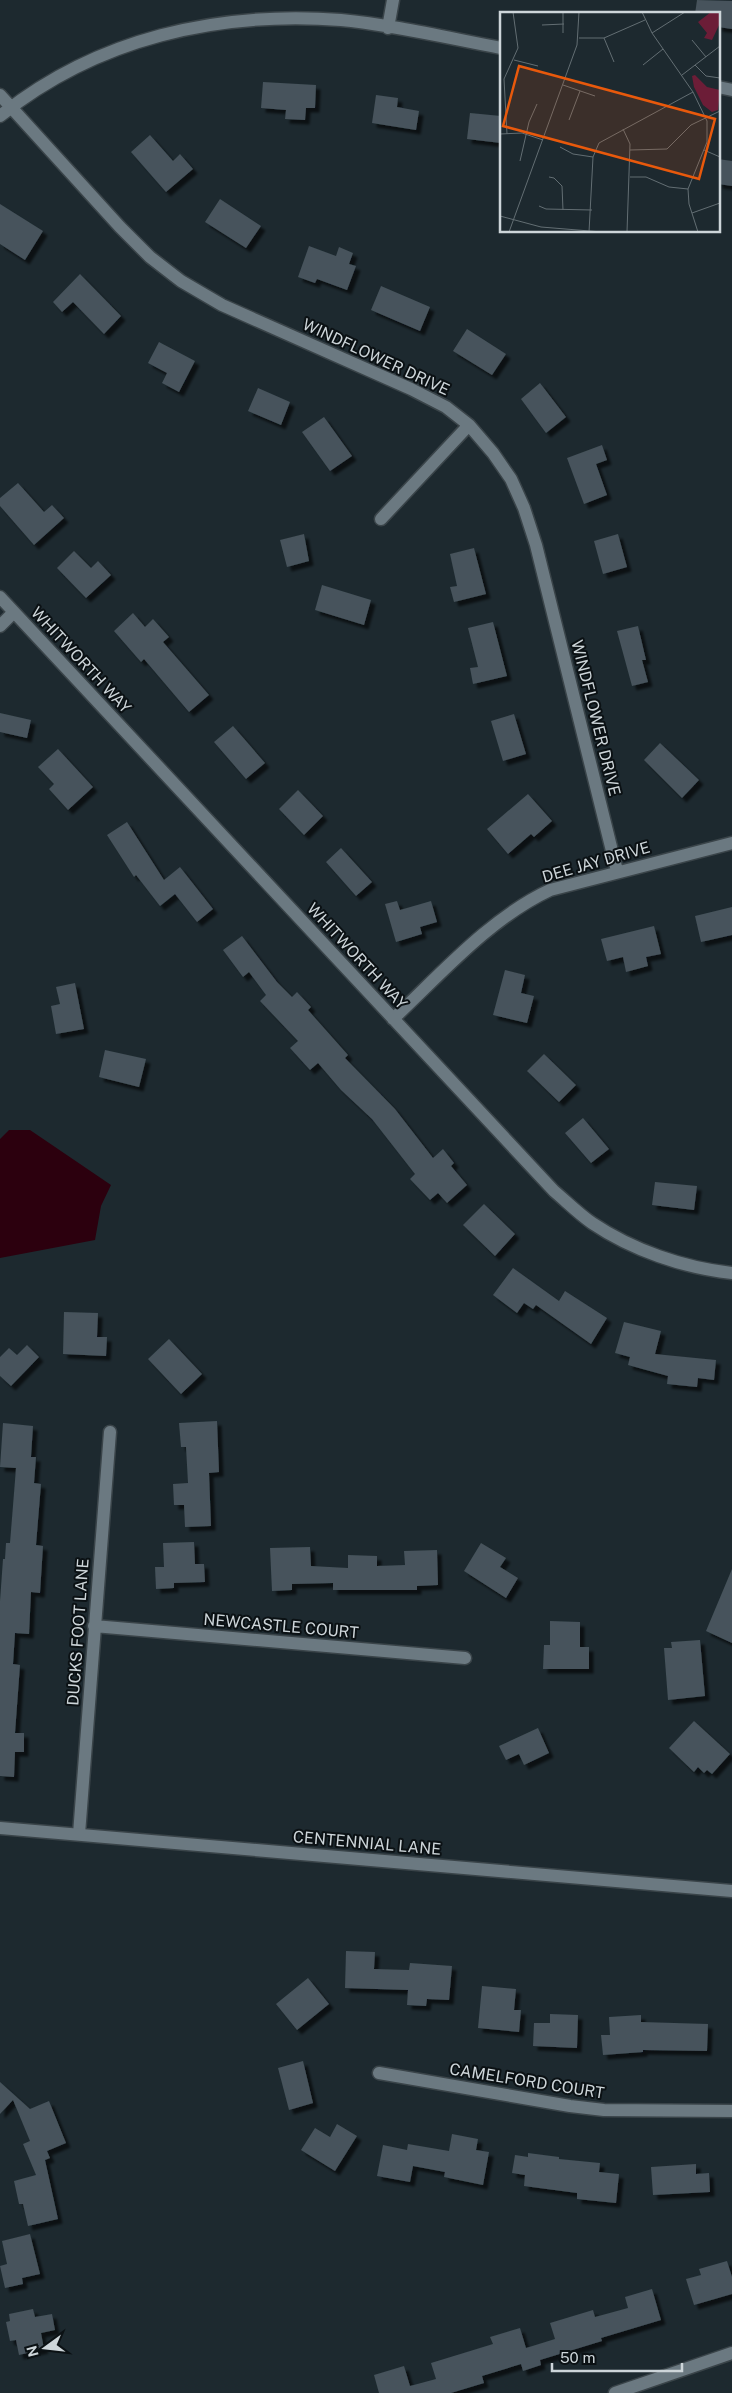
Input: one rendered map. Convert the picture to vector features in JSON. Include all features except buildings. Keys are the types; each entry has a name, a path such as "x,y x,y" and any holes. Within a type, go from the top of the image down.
{"street":[{"path":"388,28 393,0"},
{"path":"0,116 53,79 119,48 200,25 289,18 342,21 500,48"},
{"name":"WINDFLOWER DRIVE","path":"0,95 150,257 181,282 222,305 446,406 469,425 494,453 511,479 524,508 538,555 617,871"},
{"path":"381,519 469,425"},
{"name":"WHITWORTH WAY","path":"0,597 554,1191 593,1223 632,1245 675,1262 732,1273"},
{"path":"0,626 14,612"},
{"name":"DEE JAY DRIVE","path":"393,1019 501,919 524,902 550,890 617,871 732,843"},
{"name":"DUCKS FOOT LANE","path":"79,1834 110,1432"},
{"name":"NEWCASTLE COURT","path":"94,1626 465,1658"},
{"name":"CENTENNIAL LANE","path":"0,1828 732,1891"},
{"name":"CAMELFORD COURT","path":"379,2073 570,2106 604,2110 732,2111"},
{"path":"615,2393 732,2353"}],"shaded area":[{"path":"9,1130 30,1130 111,1185 101,1206 95,1240 0,1258 0,1139"}]}
